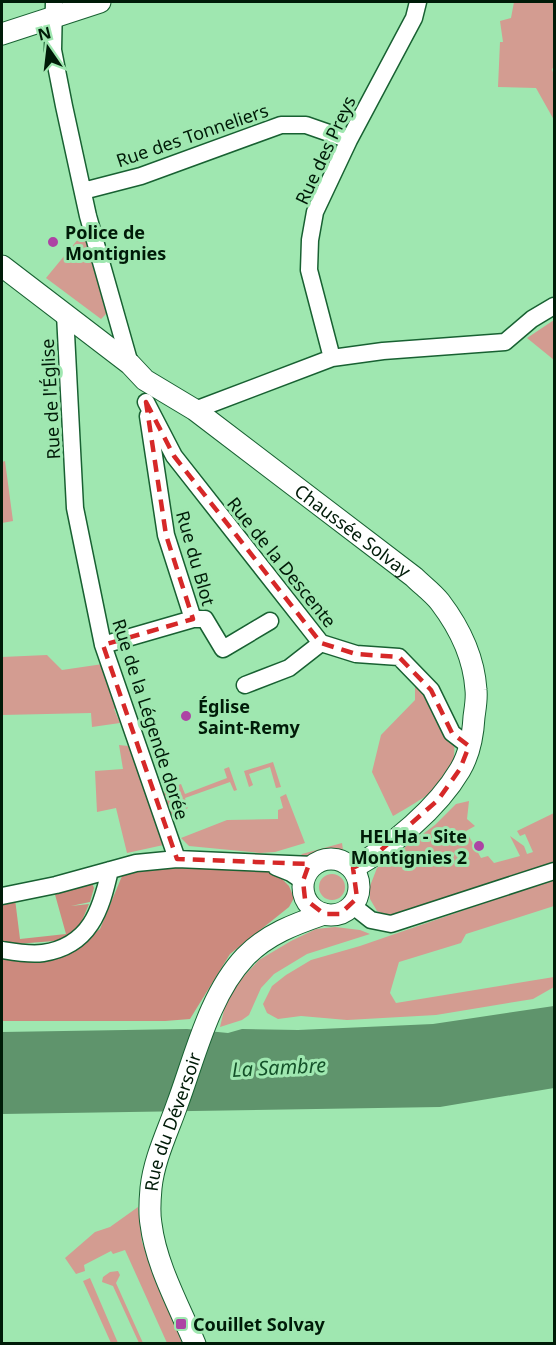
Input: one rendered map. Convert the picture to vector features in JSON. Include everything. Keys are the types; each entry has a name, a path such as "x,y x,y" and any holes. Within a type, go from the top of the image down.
{"main road":[{"path":"2,33 54,9 100,2"},
{"name":"Chaussée Solvay","path":"6,274 65,314 130,364 145,380 195,410 414,577 439,601 462,636 471,660 477,691 473,730 460,769 438,800 374,856 353,868"},
{"path":"339,859 353,868 358,878 359,889 352,905 340,914 324,914 316,911 307,882 320,860 339,859"},
{"name":"Rue du Déversoir","path":"287,927 307,882"},
{"name":"Rue du Déversoir","path":"195,1344 160,1262 150,1224 151,1187 159,1156 209,1017 228,977 245,956 265,940 287,927 324,914"}],"street":[{"name":"Rue des Preys","path":"332,358 309,270 310,240 315,212 349,140 414,18 418,2"},
{"path":"54,9 53,50 88,216 130,364"},
{"name":"Rue des Tonneliers","path":"83,191 141,176 281,125 306,125 349,140"},
{"path":"195,410 332,358 383,351 505,342 532,320 555,306"},
{"name":"Rue de l'Église","path":"65,314 73,483"},
{"name":"Rue du Blot","path":"103,645 193,619 166,535 146,402 145,380"},
{"name":"Rue de la Descente","path":"146,402 174,456 321,643 356,654 399,657 431,690 452,733 469,746"},
{"name":"Rue de la Légende dorée","path":"73,483 75,508 103,645 177,859"},
{"path":"193,619 205,619 223,649 270,621"},
{"path":"245,685 289,668 321,643"},
{"path":"2,896 56,885 136,862 177,859 266,864 291,873 307,882"},
{"path":"2,950 41,954 65,948 81,937 94,920 103,899 110,870"},
{"path":"352,905 371,920 391,924 555,871"}],"highlighted area":[{"path":"146,402 174,456 321,643 356,654 399,657 431,690 452,733 469,746 460,769 438,800 373,857 353,868 357,898 340,914 324,914 305,899 303,881 309,864 177,859 103,645 193,619 166,535"}],"shaded area":[{"path":"514,2 554,2 554,67 552,69 554,120 536,88 498,87 500,42 503,42 500,21 511,18"},
{"path":"79,238 85,238 107,313 101,319 46,278"},
{"path":"554,320 554,360 527,338"},
{"path":"5,461 13,521 2,523 2,462"},
{"path":"47,655 62,670 103,664 123,707 114,709 120,723 92,727 91,713 2,715 2,657"},
{"path":"415,679 453,738 454,757 448,776 438,787 393,816 372,772 381,735 415,700"},
{"path":"119,745 128,746 139,775 148,773 168,844 127,853 116,808 97,812 95,771 123,769"},
{"path":"273,762 281,787 276,788 270,767 249,774 253,785 249,787 244,771"},
{"path":"229,767 237,790 234,791 230,782 185,798 188,808 186,809 183,800 172,804 175,813 171,815 163,792 168,790 171,799 179,797 176,786 181,784 185,794 227,778 224,769"},
{"path":"286,794 305,843 275,852 260,853 189,846 181,838 227,820 278,819 278,810 283,808 280,797"},
{"path":"469,801 467,819 475,826 466,831 481,858 488,856 494,863 520,856 510,836 524,846 527,854 533,852 525,834 520,836 517,831 554,813 554,863 407,913 388,916 377,911 370,899 370,886 377,868 435,825 456,804"},
{"path":"342,843 343,850 334,850 296,860 302,854"},
{"path":"185,860 273,870 289,886 294,898 289,907 230,954 190,1019 2,1021 2,954 44,960 61,958 100,929 122,876 131,869"},
{"path":"332,874 342,877 345,887 342,897 332,900 322,897 319,887 322,877"},
{"path":"554,879 554,906 466,934 461,943 399,962 390,993 396,1003 554,977 554,987 533,999 436,1015 347,1020 301,1016 278,1019 267,1013 263,1004 272,986 311,960 360,946"},
{"path":"92,883 94,888 90,902 71,906 89,904 81,923 66,940 17,944 2,941 2,903 15,899 20,939 66,934 54,891"},
{"path":"335,927 360,930 370,934 307,954 274,974 261,988 249,1015 242,1020 220,1027 228,993 259,960 316,929"},
{"path":"138,1207 142,1242 182,1343 167,1343 125,1250 113,1254 111,1251 84,1265 85,1271 76,1274 65,1258 95,1232 110,1227"},
{"path":"118,1271 120,1275 116,1283 143,1343 139,1343 113,1286 102,1282 103,1277 110,1272"},
{"path":"90,1278 118,1343 111,1343 83,1281"}],"water":[{"name":"La Sambre","path":"554,1006 554,1088 440,1107 2,1114 2,1032 187,1029 228,1033 242,1029 298,1030 433,1024"}],"place":[{"name":"Police de Montignies","path":"53,242"},
{"name":"Église Saint-Remy","path":"186,716"},
{"name":"HELHa - Site Montignies 2","path":"479,846"},
{"name":"Couillet Solvay","path":"181,1324"}]}
